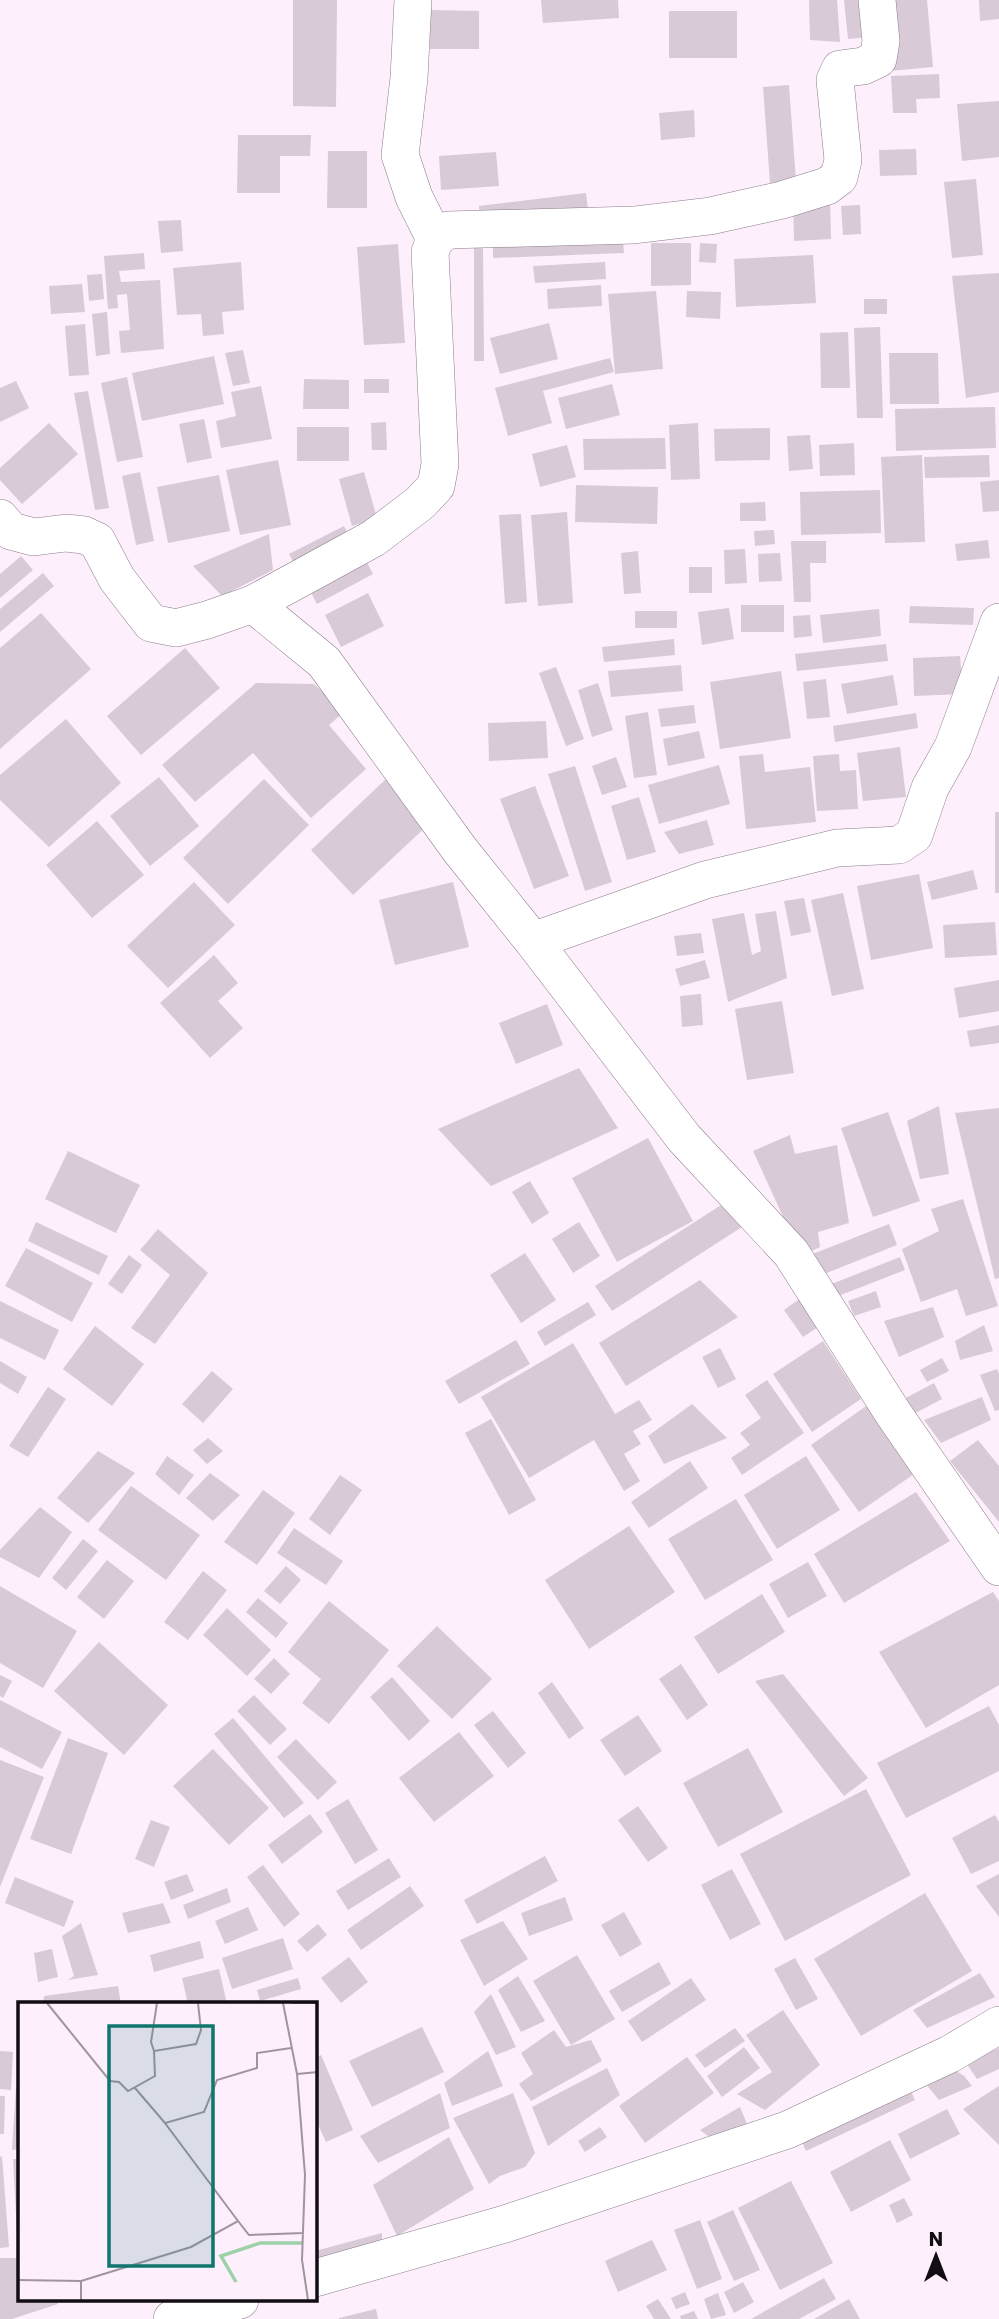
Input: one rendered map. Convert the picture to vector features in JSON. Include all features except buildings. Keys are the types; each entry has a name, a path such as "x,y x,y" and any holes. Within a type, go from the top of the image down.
{"street":[{"path":"413,0 409,78 400,155 414,197 435,239"},
{"path":"0,518 11,531 34,537 66,533 84,535 97,541 117,579 151,623 176,628 253,604 374,538 420,503 436,486 440,464 430,251 435,239 448,230 634,225 709,216 782,200 827,186 839,177 843,160 835,80 840,69 863,66 878,58 881,41 877,0"},
{"path":"253,604 324,663 460,850 684,1138 791,1253 893,1413 999,1567"},
{"path":"533,941 705,880 837,848 899,845 914,835 930,788 953,747 999,622"},
{"path":"317,2277 505,2224 787,2130 950,2054 999,2025"},
{"path":"172,2319 233,2302"}]}
